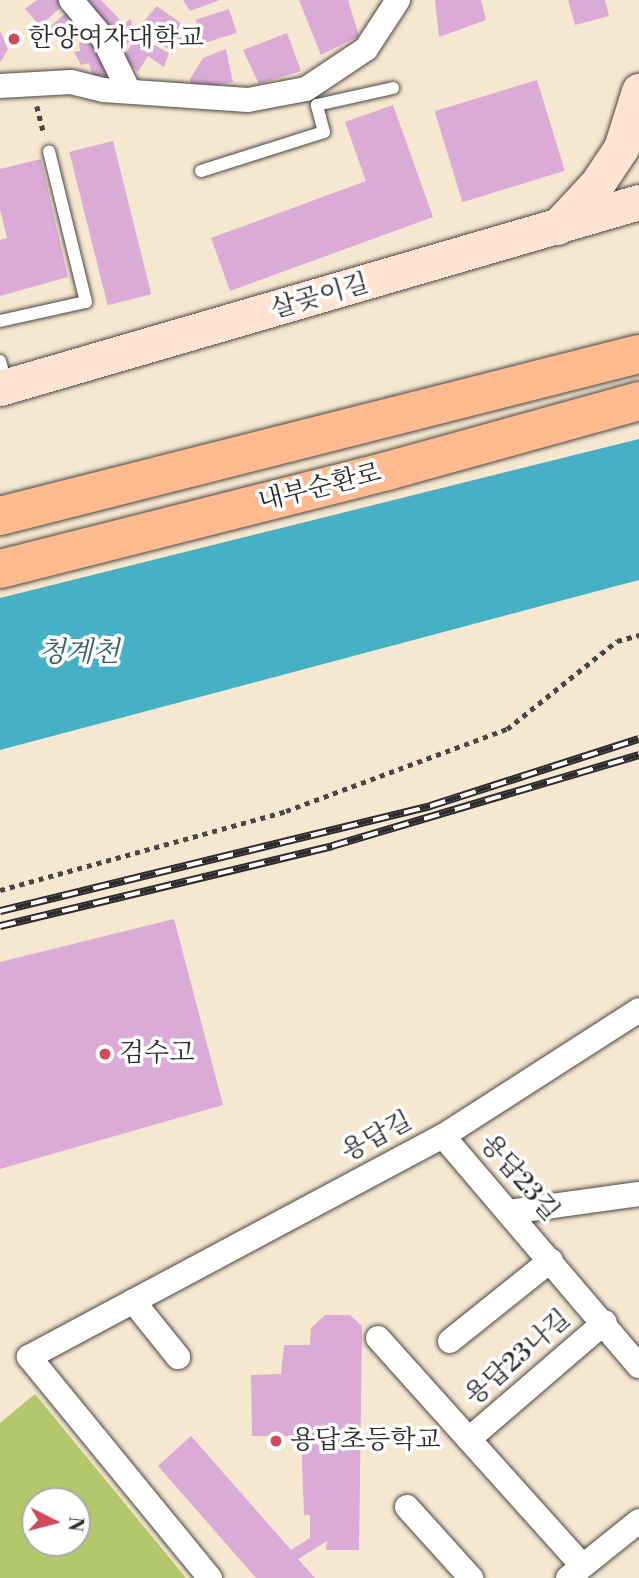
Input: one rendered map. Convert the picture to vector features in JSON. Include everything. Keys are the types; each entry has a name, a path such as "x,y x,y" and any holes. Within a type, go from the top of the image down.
{"highway":[{"name":"내부순환로","path":"0,516 639,354"},
{"name":"내부순환로","path":"0,569 387,471 639,401"}],"main road":[{"path":"556,228 597,184 621,148 639,91"},
{"name":"살곶이길","path":"2,379 556,228 639,202"}],"street":[{"path":"71,0 103,38 116,91"},
{"path":"0,86 30,81 71,82 116,91 248,100 306,89 366,49 398,0"},
{"name":"용답길","path":"210,1578 29,1357 443,1136 639,1010"},
{"name":"용답23길","path":"443,1136 605,1322 639,1366"},
{"path":"509,1212 639,1194"},
{"name":"용답23길","path":"450,1341 551,1260"},
{"path":"133,1301 177,1357"},
{"name":"용답23나길","path":"469,1439 605,1322"},
{"name":"용답23나길","path":"378,1338 469,1439 575,1571"},
{"path":"407,1507 471,1578"},
{"path":"575,1571 636,1529"}],"lane":[{"path":"201,171 324,132 317,106 393,88"},
{"path":"0,321 86,302 49,151"}],"path":[{"path":"30,81 49,151"},
{"path":"0,890 286,811 507,729 617,641 639,635"}],"green space":[{"path":"35,1394 186,1578 0,1578 0,1423"}],"water":[{"name":"청계천","path":"639,439 639,580 0,750 0,598"}],"building":[{"path":"37,0 58,0 62,6 40,26 25,9"},
{"path":"89,0 101,0 122,22 108,32 84,4"},
{"path":"183,0 220,0 190,11"},
{"path":"299,0 348,0 359,36 321,55"},
{"path":"435,0 481,0 486,20 439,37"},
{"path":"568,0 605,0 609,16 575,25"},
{"path":"157,6 190,30 172,51 137,29"},
{"path":"70,9 79,27 66,46 50,27"},
{"path":"229,9 237,33 203,44 196,20"},
{"path":"130,19 137,36 118,51 112,36"},
{"path":"0,31 8,49 0,63"},
{"path":"287,33 301,71 259,84 243,50"},
{"path":"91,34 112,74 94,80 89,63 81,65 74,52 80,51 79,43"},
{"path":"137,36 169,53 164,67 148,56 138,72 123,58"},
{"path":"226,49 233,82 192,90 190,79 203,58"},
{"path":"537,80 565,171 462,202 435,111"},
{"path":"393,105 433,217 230,291 211,238 366,181 345,122"},
{"path":"113,141 151,294 108,305 69,152"},
{"path":"41,159 68,277 0,296 0,240 7,238 0,209 0,169"},
{"name":"검수고","path":"174,919 223,1105 0,1169 0,962"},
{"path":"325,1315 350,1315 362,1326 359,1550 326,1550 327,1541 298,1559 315,1578 256,1578 158,1466 191,1436 291,1550 310,1538 310,1515 304,1515 301,1436 252,1436 251,1375 281,1374 284,1345 310,1345 311,1328"}],"railway":[{"path":"0,911 430,806 639,739"},
{"path":"0,926 332,846 639,755"}],"place":[{"name":"한양여자대학교","path":"14,39"},
{"name":"검수고","path":"105,1054"},
{"name":"용답초등학교","path":"276,1441"}]}
